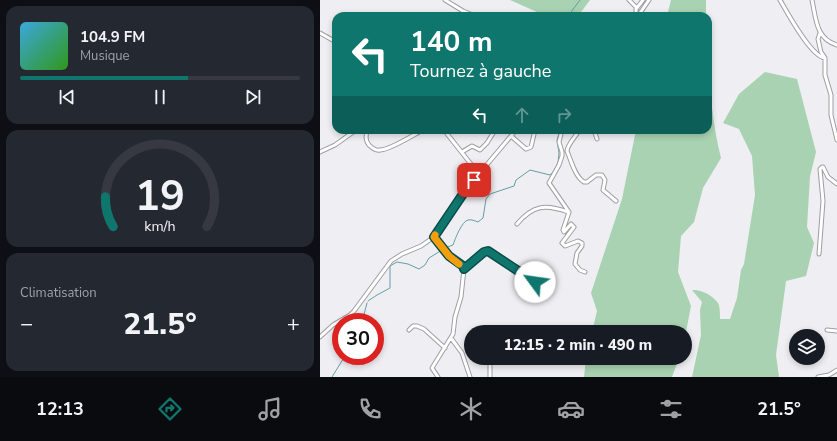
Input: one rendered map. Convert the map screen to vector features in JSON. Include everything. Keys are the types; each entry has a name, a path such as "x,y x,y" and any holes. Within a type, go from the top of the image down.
{"street":[{"path":"445,0 465,12"},
{"path":"629,0 637,8"},
{"path":"636,12 637,8 643,0"},
{"path":"639,12 649,0"},
{"path":"780,0 792,23 806,42 817,54 822,58 825,58"},
{"path":"812,0 816,23 820,33 825,39 837,45"},
{"path":"320,33 332,40"},
{"path":"820,33 818,39 821,52 825,58 825,75 830,94 831,110 837,140"},
{"path":"831,110 837,109"},
{"path":"320,152 334,145 348,134"},
{"path":"366,134 367,142 371,148 377,150 388,148 416,134"},
{"path":"410,137 417,134"},
{"path":"447,134 478,173"},
{"path":"462,152 472,146 480,150 492,134"},
{"path":"320,337 354,311 391,261 402,254 421,246 434,237 478,173 511,136 526,149 528,149 531,147 534,134"},
{"path":"561,134 559,142 562,156 559,165 549,183 569,212"},
{"path":"577,134 567,148 567,151 578,177 584,182 587,182 596,175 602,176 605,180 603,190 616,201"},
{"path":"595,134 597,139"},
{"path":"819,254 823,201 820,169 822,166 824,167 828,177 837,184"},
{"path":"517,224 528,213 541,207 553,207 569,212"},
{"path":"569,212 563,230 564,232 566,231 571,224 574,227 562,244 565,246 578,241 582,243 582,246 577,253 576,264 580,270 585,272"},
{"path":"434,237 449,256 463,266 464,269 461,297 454,317 451,338 432,368 438,377"},
{"path":"464,269 484,252 488,251 535,282"},
{"path":"409,330 413,326 421,327 445,348"},
{"path":"827,330 837,331"},
{"path":"451,338 463,354 470,377"},
{"path":"490,365 490,377"},
{"path":"818,377 829,375 837,370"}],"green space":[{"path":"510,0 590,0 581,12 537,12"},
{"path":"671,0 706,0 706,12 668,12"},
{"path":"765,72 797,79 816,152 810,176 807,227 814,243 806,276 786,281 776,355 779,377 692,377 701,335 700,310 702,302 692,290 702,292 713,297 719,304 720,319 730,319 737,298 741,270 744,264 755,195 752,156 739,129 723,123 739,94"},
{"path":"712,109 721,158 703,188 694,222 681,236 678,272 691,306 687,325 594,325 597,311 591,293 622,199 635,134 712,134"},
{"path":"585,365 676,365 672,377 584,377"}],"waterway":[{"path":"571,12 580,0"},
{"path":"445,248 453,245 463,223 468,220 478,222 483,218 486,199 490,194 514,186 516,180 530,170 550,175 553,172 558,163 559,153 557,140 559,134"},
{"path":"368,301 390,288 390,266 397,262 408,264 419,269 425,265 429,258 442,250"},
{"path":"364,313 367,303"},
{"path":"332,377 339,365"}],"slow traffic":[{"path":"435,235 434,237 449,256 459,264"}],"route":[{"path":"474,180 434,237 449,256 463,266 464,269 484,252 488,251 535,282"}]}
